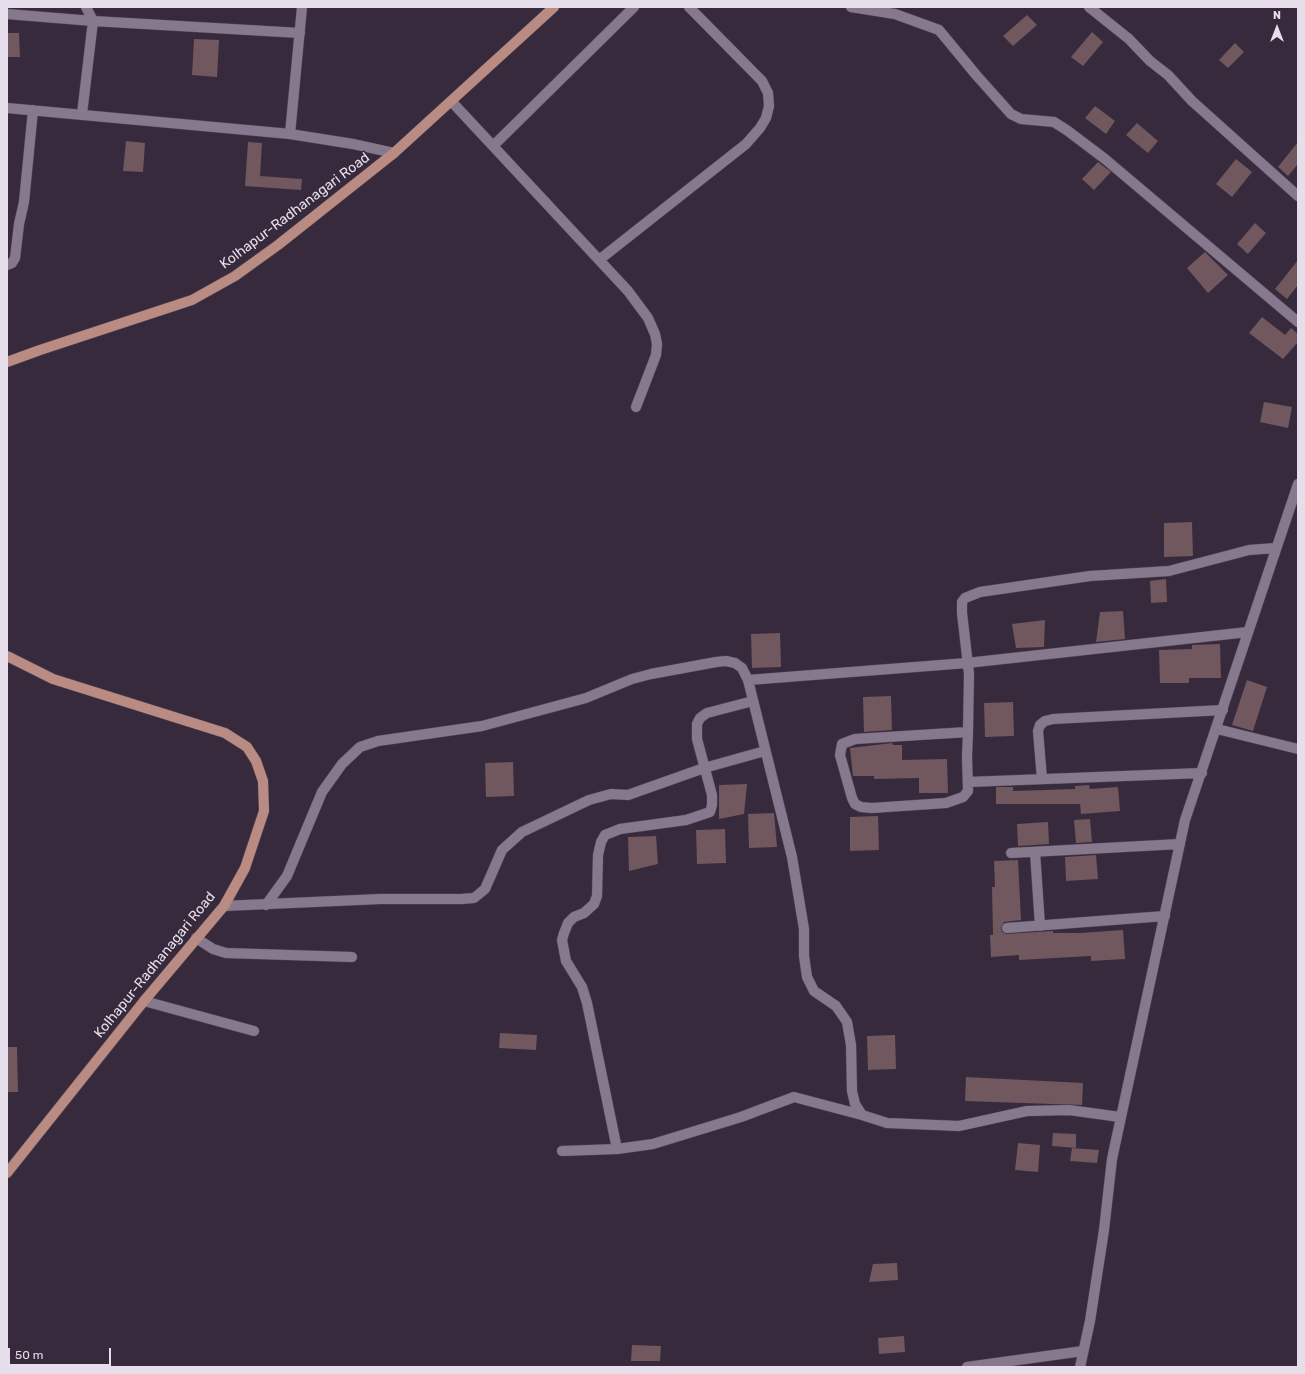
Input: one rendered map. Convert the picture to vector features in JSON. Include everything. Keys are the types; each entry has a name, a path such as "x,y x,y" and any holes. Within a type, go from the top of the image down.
{"main road":[{"name":"Kolhapur-Radhanagari Road","path":"7,362 192,300 235,276 278,245 394,153 452,102 554,7"},
{"name":"Kolhapur-Radhanagari Road","path":"7,656 53,679 225,733 247,747 256,761 263,781 264,811 245,868 224,906 144,1000 7,1173"}],"street":[{"path":"82,114 93,21 86,7"},
{"path":"290,134 302,7"},
{"path":"493,146 634,7"},
{"path":"599,260 746,144 760,128 766,118 769,106 768,93 762,81 689,7"},
{"path":"851,7 895,14 939,30 1011,114 1021,118 1054,122 1068,131 1105,159 1298,322"},
{"path":"1089,7 1129,39 1150,61 1168,75 1198,106 1298,196"},
{"path":"7,14 93,21 300,33"},
{"path":"452,102 599,260 637,303 648,318 655,334 657,344 656,355 636,407"},
{"path":"7,108 290,134 353,144 394,153"},
{"path":"7,264 12,263 15,258 19,224 24,202 33,110"},
{"path":"1080,1367 1103,1238 1112,1159 1120,1117 1185,820 1217,729 1298,484"},
{"path":"968,732 855,739 842,744 840,748 842,768 855,804 861,807 950,802 963,797 968,791 968,732 967,662 962,602 965,598 980,592 1090,576 1169,571 1249,550 1276,548"},
{"path":"748,680 967,662 1248,632"},
{"path":"266,905 287,876 322,792 342,764 360,747 378,741 482,726 586,698 632,679 716,662 726,661 736,663 742,668 748,680 792,857 804,929 804,956 807,977 814,991 836,1006 847,1022 851,1045 852,1091 855,1104 862,1115"},
{"path":"617,1149 587,1003 582,987 566,961 562,940 568,923 574,917 584,913 594,904 597,896 598,855 601,842 605,835 620,829 686,820 710,812 712,805 712,794 697,740 697,724 700,718 707,713 754,701"},
{"path":"1042,779 1038,732 1040,725 1045,721 1053,718 1223,710"},
{"path":"1217,729 1298,749"},
{"path":"224,906 380,899 474,898 485,889 502,850 522,832 589,800 611,794 628,794 704,768 765,751"},
{"path":"968,782 1202,773"},
{"path":"1011,853 1180,844"},
{"path":"1035,852 1040,926"},
{"path":"1007,928 1165,916"},
{"path":"196,938 214,949 226,953 352,957"},
{"path":"144,1000 254,1031"},
{"path":"562,1151 617,1149 652,1144 676,1138 741,1117 794,1097 887,1123 959,1126 1027,1111 1068,1110 1120,1117"},
{"path":"967,1367 1083,1351"}],"building":[{"path":"1027,15 1037,25 1013,46 1003,36"},
{"path":"1092,32 1103,42 1083,66 1071,57"},
{"path":"7,33 19,33 20,57 7,57"},
{"path":"194,39 219,40 217,77 192,75"},
{"path":"1235,43 1244,52 1228,68 1219,60"},
{"path":"1095,106 1115,121 1106,134 1085,118"},
{"path":"1137,123 1158,141 1148,153 1126,135"},
{"path":"126,141 145,143 143,172 123,171"},
{"path":"248,142 262,143 260,176 302,179 301,190 245,186"},
{"path":"1298,142 1298,164 1288,176 1278,167"},
{"path":"1236,159 1252,172 1232,197 1216,184"},
{"path":"1098,162 1111,172 1094,190 1082,179"},
{"path":"1255,223 1266,233 1248,254 1237,244"},
{"path":"1205,252 1228,275 1208,293 1187,268"},
{"path":"1298,260 1298,285 1287,299 1275,289"},
{"path":"1262,317 1285,335 1291,328 1298,334 1298,342 1283,359 1249,333"},
{"path":"1264,402 1292,407 1288,428 1260,422"},
{"path":"1192,522 1193,556 1164,557 1164,523"},
{"path":"1166,579 1167,602 1151,603 1150,581"},
{"path":"1123,611 1125,639 1096,642 1100,612"},
{"path":"1045,620 1044,647 1016,648 1012,624"},
{"path":"780,633 781,667 752,668 751,634"},
{"path":"1220,644 1221,678 1189,678 1189,683 1160,683 1159,650 1192,649 1192,645"},
{"path":"1247,680 1267,687 1253,731 1232,725"},
{"path":"891,696 892,730 864,732 863,697"},
{"path":"1013,702 1014,736 985,737 984,703"},
{"path":"892,743 893,745 902,745 902,760 947,759 948,793 919,793 919,778 874,779 874,776 853,776 850,748"},
{"path":"513,762 514,796 486,797 485,763"},
{"path":"747,784 744,814 719,819 719,785"},
{"path":"1089,785 1090,789 1118,787 1120,811 1081,814 1080,804 996,804 996,787 1013,787 1013,791 1075,789 1075,786"},
{"path":"774,813 777,847 749,848 748,814"},
{"path":"878,816 879,850 850,851 850,817"},
{"path":"1090,819 1092,842 1076,843 1074,820"},
{"path":"1048,822 1049,844 1018,846 1017,824"},
{"path":"725,829 726,863 697,864 696,830"},
{"path":"656,836 658,864 629,871 628,837"},
{"path":"1096,855 1098,879 1066,881 1065,857"},
{"path":"1018,860 1021,920 1004,922 1001,928 1002,932 1007,934 1053,931 1053,933 1080,933 1123,930 1125,959 1091,961 1091,956 1019,960 1019,955 991,957 990,935 993,935 992,887 995,887 994,861"},
{"path":"500,1033 537,1035 536,1050 499,1048"},
{"path":"895,1035 896,1069 868,1070 867,1036"},
{"path":"7,1047 17,1047 18,1092 7,1092"},
{"path":"966,1077 1083,1083 1082,1105 965,1101"},
{"path":"1053,1133 1076,1134 1076,1148 1052,1146"},
{"path":"1018,1143 1040,1145 1038,1172 1015,1170"},
{"path":"1072,1148 1099,1150 1097,1163 1070,1161"},
{"path":"897,1263 898,1280 869,1282 873,1264"},
{"path":"904,1336 905,1352 879,1354 878,1338"},
{"path":"632,1345 661,1346 660,1361 631,1361"}]}
